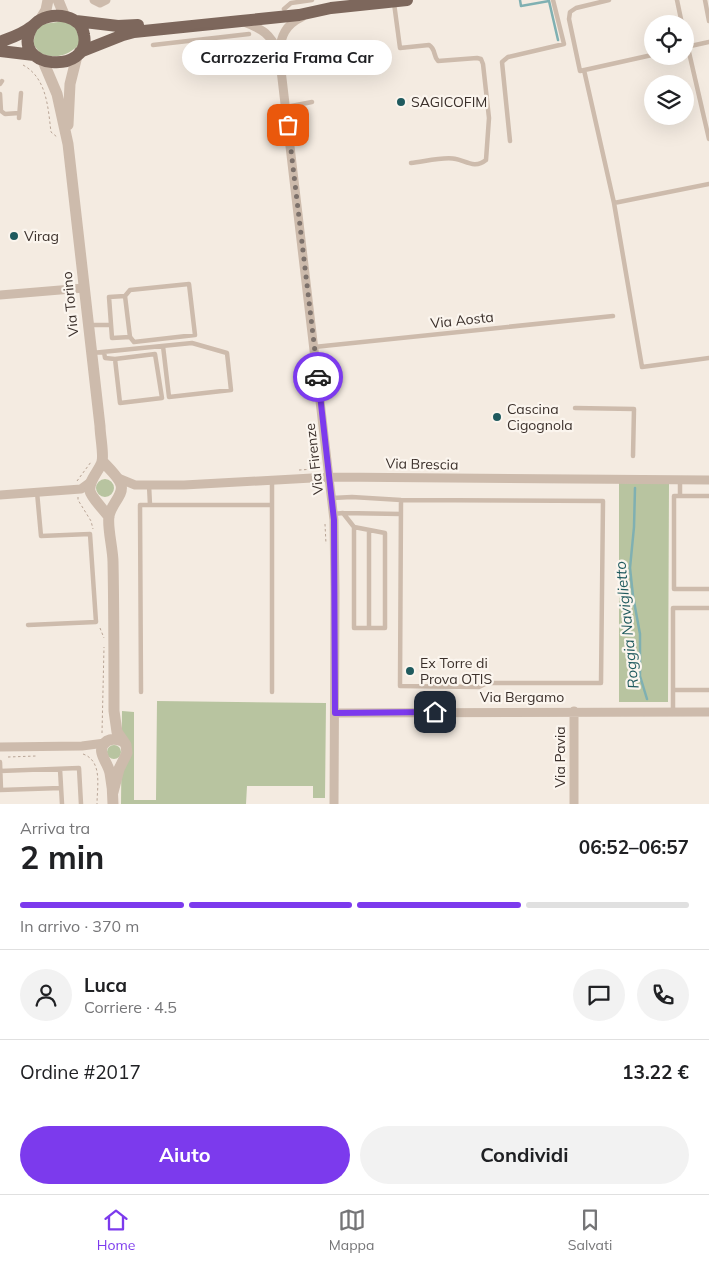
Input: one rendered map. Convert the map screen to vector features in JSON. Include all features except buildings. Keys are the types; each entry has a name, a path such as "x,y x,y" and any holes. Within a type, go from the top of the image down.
{"main road":[{"path":"0,42 46,18 130,26 284,9 331,8 407,0"},
{"path":"0,51 50,62 66,61 123,35 134,32 241,22 312,6 331,8"},
{"path":"71,19 83,29 85,37 79,54"},
{"path":"36,24 29,34 28,44 38,58"}],"street":[{"path":"36,24 46,10 48,0"},
{"path":"58,0 71,19"},
{"path":"94,0 100,3 104,3 106,0"},
{"name":"Via Firenze","path":"279,53 282,37 287,28 312,6"},
{"name":"Via Firenze","path":"241,22 254,26 268,34 279,53 332,498 338,513 335,592 334,804"},
{"name":"Via Torino","path":"68,144 70,84 79,54"},
{"name":"Via Torino","path":"38,58 57,94 68,144 91,353 98,459 90,491 96,500"},
{"path":"0,295 84,288"},
{"path":"98,459 121,485 109,516 113,558 114,711 117,732 126,745 127,751 126,757 118,769 113,798"},
{"path":"0,495 79,489 105,472 115,476"},
{"name":"Via Brescia","path":"115,476 135,485 184,485 330,477 709,480"},
{"path":"79,489 96,500 107,504 135,485"},
{"path":"96,500 109,516"},
{"path":"113,798 110,771 101,750 114,711"},
{"name":"Via Pavia","path":"574,711 574,804"},
{"name":"Via Bergamo","path":"335,713 709,712"},
{"path":"0,747 82,746 104,739 122,741"},
{"path":"82,746 114,765 123,761"}],"lane":[{"path":"609,0 574,8 569,15 580,71 644,56"},
{"path":"677,0 680,15"},
{"path":"704,0 709,21"},
{"path":"393,1 400,48 429,45 432,47 438,61 477,58 481,59 483,64 488,118 486,160 472,164 454,158 411,163"},
{"path":"510,141 502,62 508,57 564,44 554,1"},
{"path":"284,9 291,3 312,6"},
{"path":"210,24 212,38"},
{"path":"153,45 249,34"},
{"path":"694,45 709,42"},
{"path":"691,65 706,115 709,139"},
{"path":"584,70 614,203 642,366 709,358"},
{"path":"0,94 1,111 5,114 19,116 21,93"},
{"path":"286,107 312,102"},
{"path":"614,203 709,184"},
{"path":"125,296 130,337 134,342 195,335 189,284 130,290 125,296 109,298 112,338 130,337"},
{"name":"Via Aosta","path":"314,347 613,316"},
{"path":"88,325 111,325"},
{"path":"91,353 192,343 227,353 231,390 169,398 163,346"},
{"path":"104,352 105,358 115,359 156,354 162,398 120,403 115,359"},
{"path":"575,408 634,409 633,456"},
{"path":"272,480 272,692"},
{"path":"680,480 680,496"},
{"path":"149,485 150,505"},
{"path":"28,624 96,622 90,534 41,536 37,492"},
{"path":"709,496 674,496 674,589 709,589"},
{"path":"332,498 603,501 601,683 487,684 480,687 400,686 401,500"},
{"path":"141,692 140,505 272,505"},
{"path":"338,513 401,514"},
{"path":"338,513 354,527 385,532 385,628 354,628 354,527"},
{"path":"369,530 369,628"},
{"path":"673,711 673,608 709,608"},
{"path":"673,690 709,690"},
{"path":"0,762 1,790 61,788"},
{"path":"0,771 79,768 81,804"},
{"path":"60,769 62,804"}],"path":[{"path":"79,489 77,482 98,459"},
{"path":"103,682 104,739"}],"green space":[{"path":"66,22 75,26 81,43 72,51 62,55 52,56 40,53 33,44 36,30 43,24"},
{"path":"105,479 111,482 114,488 111,494 105,497 99,494 96,488 99,482"},
{"path":"619,483 669,484 668,702 619,702"},
{"path":"157,701 326,703 325,798 313,798 313,786 247,786 246,804 121,804 122,711 134,712 134,800 156,800"},
{"path":"114,745 119,747 121,752 119,757 114,759 109,757 107,752 109,747"}],"waterway":[{"name":"Roggia Naviglietto","path":"520,0 521,6 549,1 558,40"},
{"name":"Roggia Naviglietto","path":"635,488 630,568 640,634 640,676 647,699"}],"way so far":[{"path":"288,125 318,377"}],"place":[{"name":"SAGICOFIM","path":"401,102"},
{"name":"Carrozzeria Frama Car","path":"288,125"},
{"name":"Virag","path":"14,236"},
{"name":"Cascina Cigognola","path":"497,417"},
{"name":"Ex Torre di Prova OTIS","path":"410,671"}],"route":[{"path":"318,377 334,520 335,713 435,712"}]}
